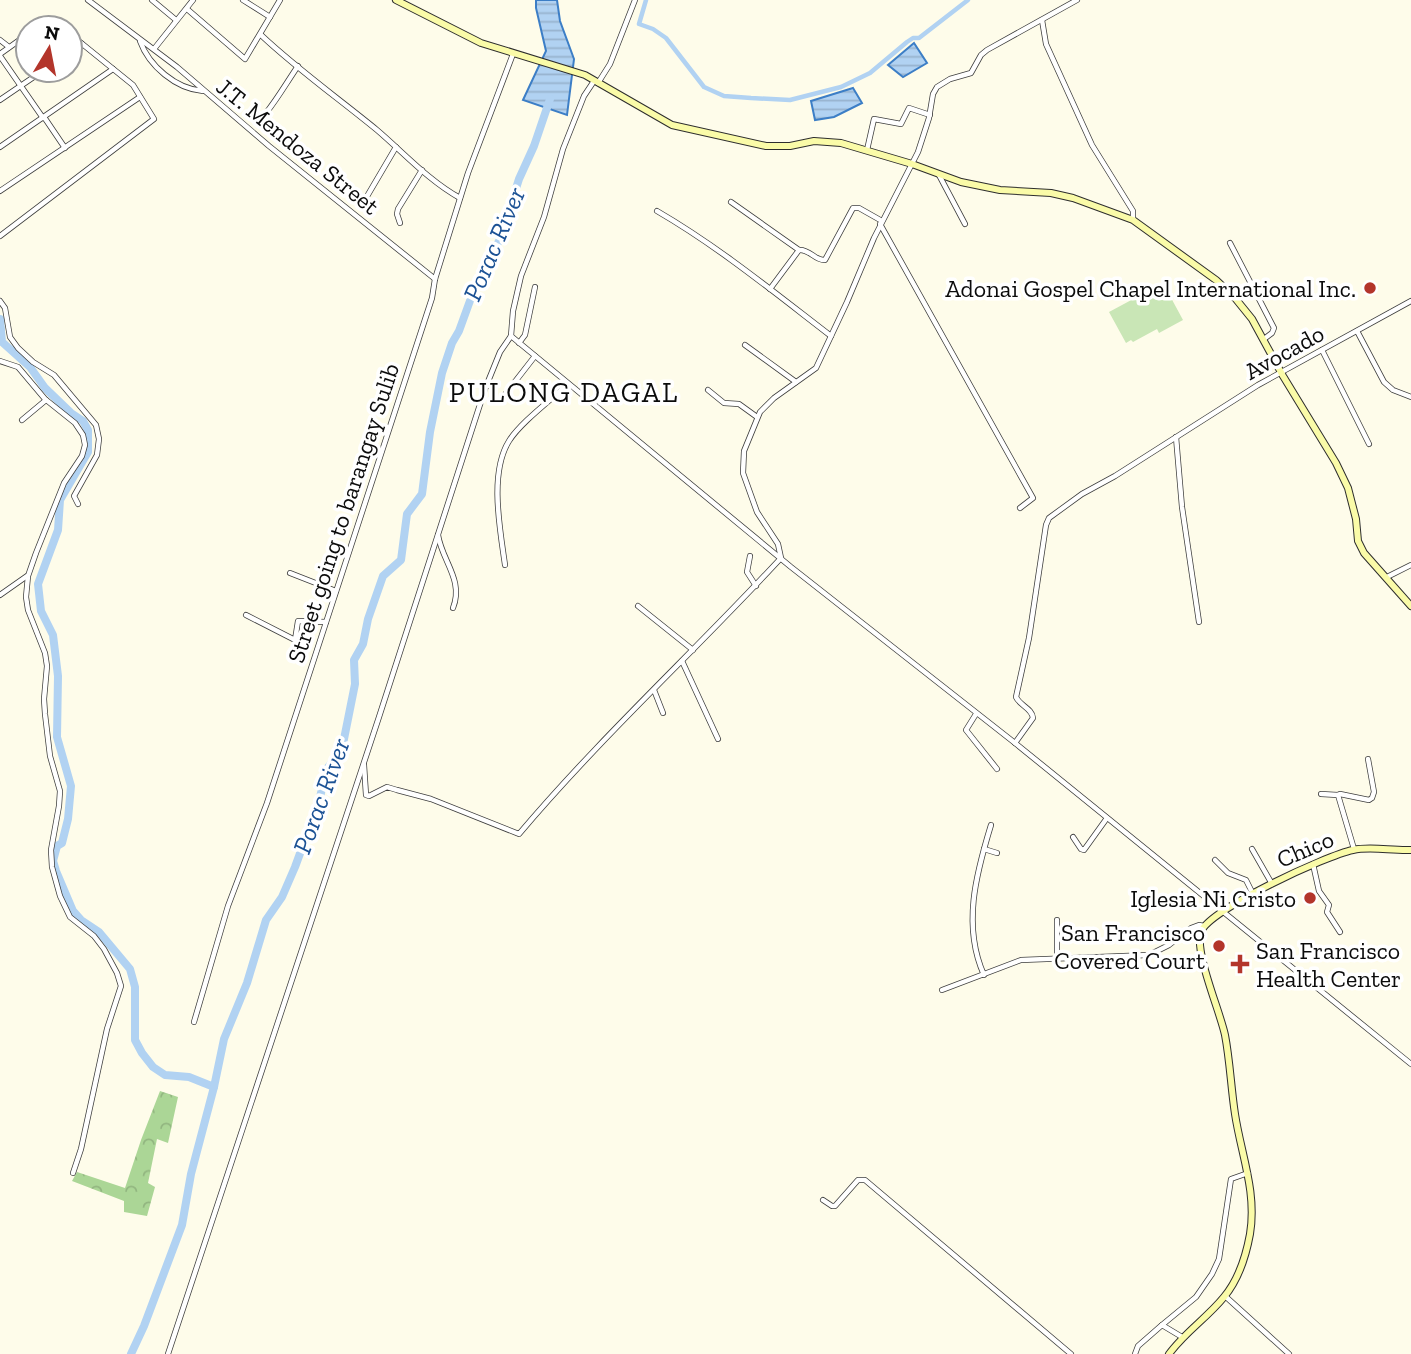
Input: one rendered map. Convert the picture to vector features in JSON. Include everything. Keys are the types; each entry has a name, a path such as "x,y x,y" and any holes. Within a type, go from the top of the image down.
{"street":[{"name":"J.T. Mendoza Street","path":"88,0 154,50 435,279"},
{"path":"153,0 176,20"},
{"path":"154,50 193,0"},
{"path":"243,0 270,17"},
{"path":"187,9 245,59 280,0"},
{"path":"398,0 442,25 513,54 581,74 672,125 766,146 790,146 814,141 841,143 961,181 1000,190 1051,193 1073,198 1133,220 1216,280 1235,298 1264,339 1348,488 1356,519 1358,541 1364,554 1411,607"},
{"path":"168,1354 485,389 496,360 511,337 513,311 521,276 544,217 563,149 584,96 610,64 635,0"},
{"path":"782,558 779,544 760,519 743,473 744,451 758,417 774,398 816,368 881,223 924,137 933,94 937,87 950,79 971,73 987,50 1077,0"},
{"path":"1042,20 1046,44 1092,145 1133,211 1133,220"},
{"path":"261,35 325,92 345,105 422,170 460,198"},
{"path":"0,40 9,47"},
{"path":"140,40 145,53 157,69 194,90 203,91"},
{"path":"14,44 0,55 65,148"},
{"path":"0,236 154,119 133,85 84,46"},
{"name":"Street going to barangay Sulib","path":"194,1022 228,906 282,757 432,298 435,279 460,198 513,54"},
{"path":"266,113 279,98 283,87 298,66"},
{"path":"0,147 113,69"},
{"path":"0,100 24,84"},
{"path":"0,191 140,97"},
{"path":"867,150 874,119 901,124 909,108 930,116"},
{"path":"366,198 396,147"},
{"path":"400,223 398,209 422,170"},
{"path":"938,173 965,224"},
{"path":"731,202 799,250 806,250 820,261 825,260 853,208 859,208 881,223 1033,498 1020,508"},
{"path":"657,211 694,233 831,336"},
{"path":"1230,243 1274,328 1264,339"},
{"path":"770,289 799,250"},
{"path":"519,343 525,334 535,287"},
{"path":"0,301 5,309 10,337 18,348 33,362 54,375 96,425 99,439 97,455 74,496 78,504"},
{"name":"Avocado","path":"1015,743 1033,718 1032,713 1016,697 1030,638 1048,520 1082,494 1281,371 1411,301"},
{"path":"1357,331 1384,382 1393,390 1411,397"},
{"path":"511,337 1411,1064"},
{"path":"746,345 796,382"},
{"path":"1322,350 1369,444"},
{"path":"500,401 535,356"},
{"path":"0,361 13,364 22,371 46,400 75,423 83,435 85,445 82,456 64,483 28,576 26,597 28,610 45,653 45,714 50,756 60,791 51,850 52,867 60,896 70,917 94,936 117,973 121,986 107,1029 81,1149 73,1173"},
{"path":"505,565 496,499 508,443 568,384"},
{"path":"708,390 724,403 737,404 758,417"},
{"path":"22,420 46,400"},
{"path":"1176,438 1182,507 1199,622"},
{"path":"438,534 441,550 457,586 457,600 453,608"},
{"path":"750,556 747,572 756,586"},
{"path":"364,759 366,795 387,788 397,790 432,800 519,834 653,690 782,558"},
{"path":"1387,577 1411,565"},
{"path":"290,573 336,591"},
{"path":"0,595 28,576"},
{"path":"638,606 693,650"},
{"path":"246,615 295,640 298,621 326,622"},
{"path":"682,661 718,739"},
{"path":"653,690 663,713"},
{"path":"976,714 966,730 998,769"},
{"path":"1321,794 1340,794 1369,800 1372,798 1374,792 1367,759"},
{"path":"1338,795 1354,849"},
{"path":"1073,837 1084,850 1107,817"},
{"path":"984,975 977,961 973,942 972,913 975,886 991,825"},
{"path":"984,849 997,853"},
{"path":"1252,849 1272,884"},
{"name":"Chico","path":"1204,926 1222,912 1313,864 1354,849 1411,850"},
{"path":"1215,860 1228,873 1246,880 1254,894"},
{"path":"1313,864 1319,891 1329,905 1328,914 1340,932"},
{"path":"1056,920 1057,959"},
{"path":"942,990 1021,960 1149,955 1169,945 1191,928 1204,926 1200,933 1201,953 1225,1034 1237,1123 1251,1188 1250,1233 1241,1268 1225,1296 1182,1337 1169,1354"},
{"path":"1135,1354 1138,1346 1196,1297 1212,1274 1219,1259 1226,1226 1232,1178 1240,1178 1248,1172"},
{"path":"823,1200 835,1206 858,1180 864,1181 1071,1354"},
{"path":"1225,1296 1289,1354"},
{"path":"1162,1325 1182,1337"}],"green space":[{"path":"1163,283 1183,320 1159,333 1157,329 1126,343 1109,312"},
{"path":"160,1091 178,1097 168,1143 157,1139 148,1183 155,1187 147,1216 124,1212 124,1201 72,1181 77,1172 125,1188"}],"water":[{"path":"536,0 557,0 560,21 574,59 567,115 523,100 546,51"},
{"path":"914,43 927,63 903,77 888,65"},
{"path":"853,88 862,103 834,117 815,120 811,101"}],"waterway":[{"path":"646,0 639,24 666,38 704,87 724,96 790,100 841,87 870,73 907,42 919,38 968,0"},
{"name":"Porac River","path":"131,1354 182,1225 191,1174 224,1039 247,983 266,920 282,897 295,867 319,802 326,770 342,749 355,684 354,660 363,644 368,619 383,576 401,560 407,514 422,494 430,432 442,373 452,343 475,287 500,239 519,179 550,99"},
{"path":"0,319 2,342 30,367 45,388 83,421 88,430 88,452 60,500 58,530 38,584 41,611 53,635 58,676 57,737 71,786 68,819 62,843 57,846 53,861 73,911 99,932 130,969 135,987 135,1040 142,1053 153,1067 165,1075 189,1077 214,1087"}],"place":[{"name":"Adonai Gospel Chapel International Inc.","path":"1370,288"},
{"name":"Iglesia Ni Cristo","path":"1310,898"},
{"name":"San Francisco Covered Court","path":"1219,946"},
{"name":"San Francisco Health Center","path":"1240,964"}],"district":[{"name":"PULONG DAGAL","path":"564,392"}]}
